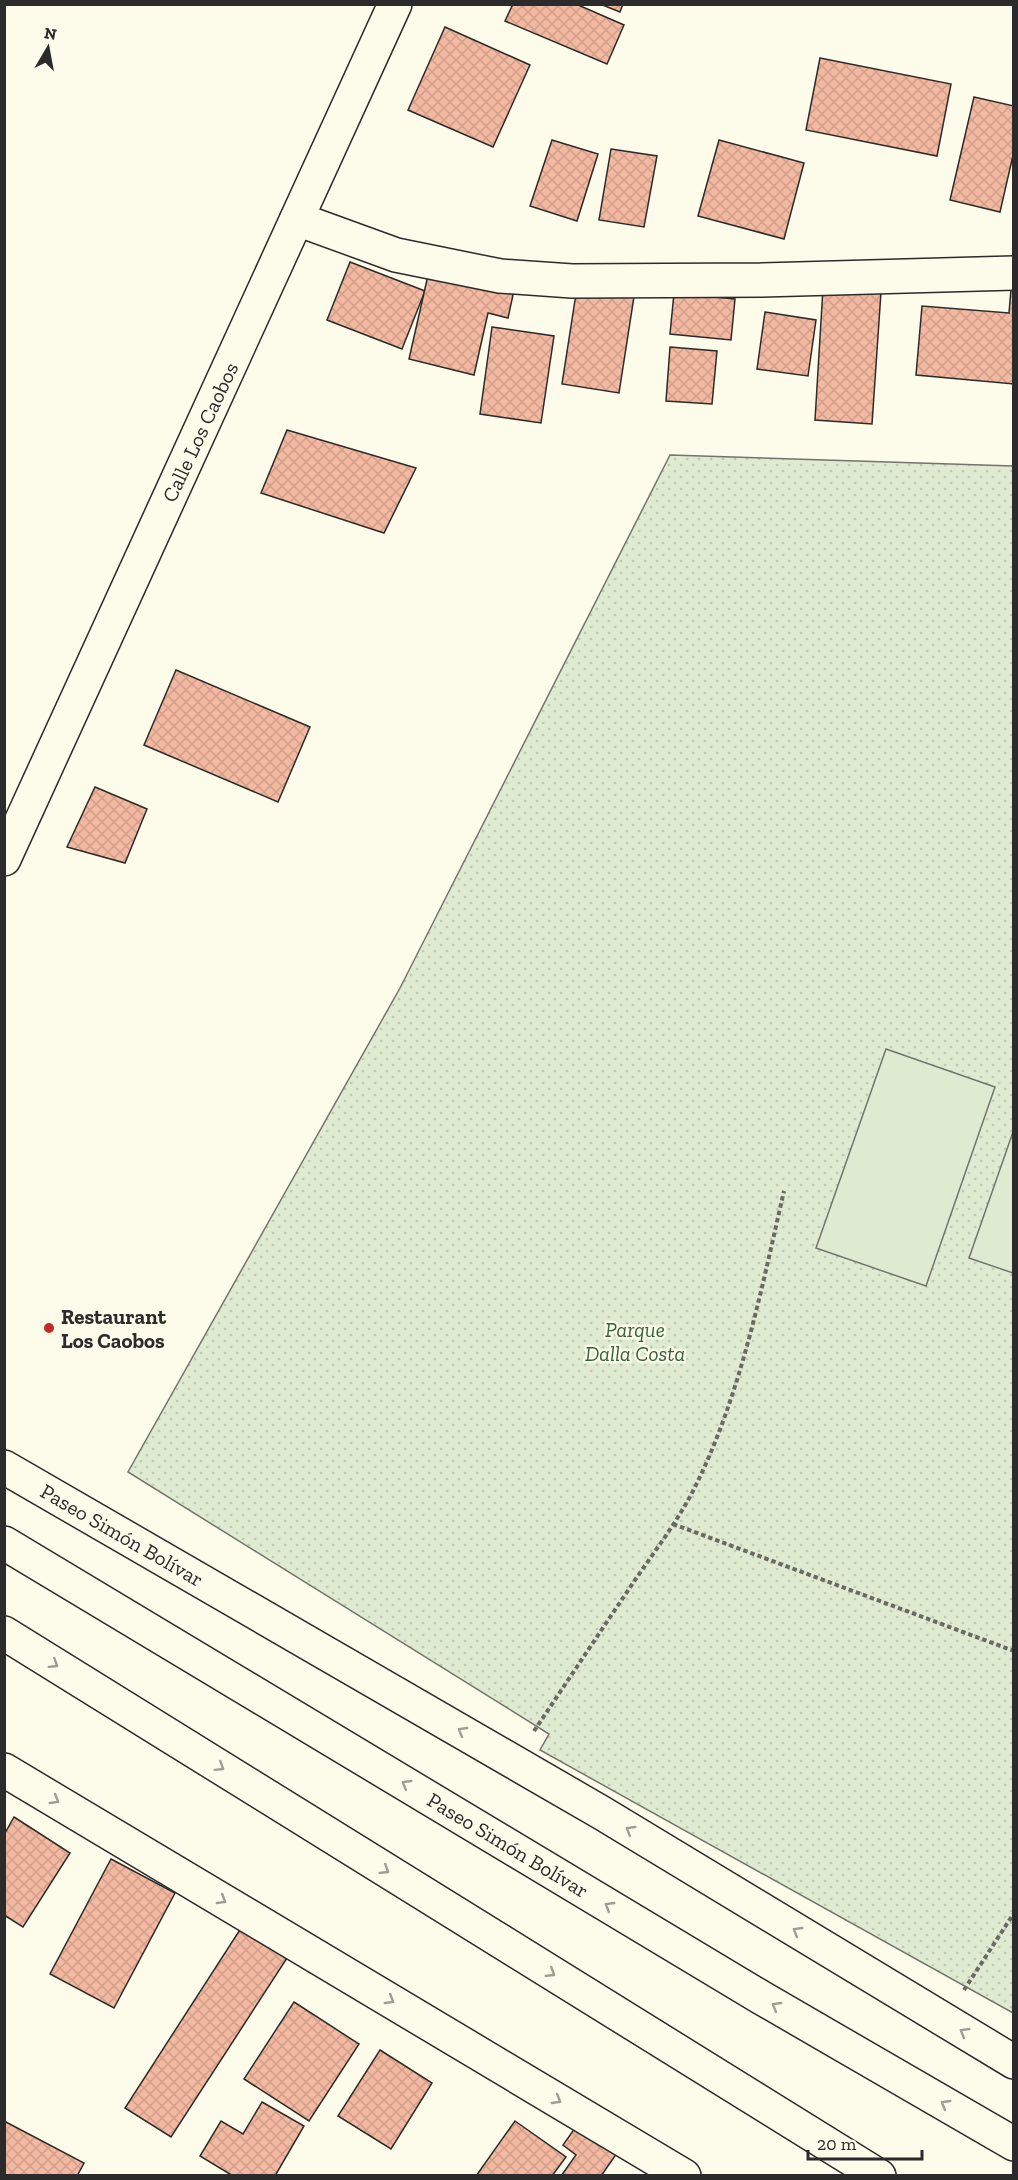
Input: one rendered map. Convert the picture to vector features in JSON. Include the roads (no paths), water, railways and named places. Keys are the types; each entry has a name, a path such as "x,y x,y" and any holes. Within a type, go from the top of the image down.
{"street":[{"name":"Calle Los Caobos","path":"4,859 395,4"},
{"path":"297,219 396,255 500,276 572,281 749,280 1014,273"},
{"name":"Paseo Simón Bolívar","path":"4,1467 513,1761 1014,2062"},
{"name":"Paseo Simón Bolívar","path":"4,1543 751,1992 1014,2144"},
{"path":"4,1633 879,2175"},
{"path":"4,1770 684,2175"}],"place":[{"name":"Restaurant Los Caobos","path":"49,1328"}],"park label":[{"name":"Parque Dalla Costa","path":"635,1341"}]}
